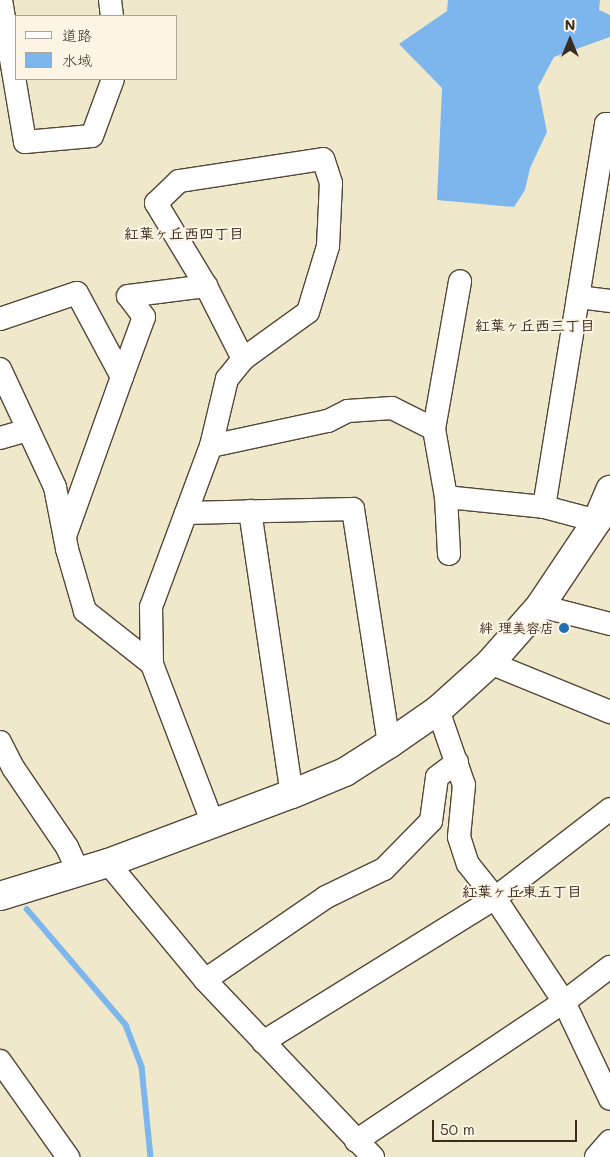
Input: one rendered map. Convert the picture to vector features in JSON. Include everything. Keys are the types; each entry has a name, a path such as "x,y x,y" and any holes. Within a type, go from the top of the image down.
{"street":[{"path":"1,0 25,142 92,136 113,80"},
{"path":"110,0 112,15"},
{"path":"544,508 606,124 610,124"},
{"path":"213,824 152,664 151,607 211,446 227,379 243,359 308,312 328,246 331,184 323,159 179,181 156,203 206,286 243,359"},
{"path":"449,554 446,497 434,429 460,281"},
{"path":"65,536 144,317 128,296 206,286"},
{"path":"0,319 77,293 122,377"},
{"path":"578,297 610,301"},
{"path":"0,369 55,487 65,536 85,610 152,664"},
{"path":"211,446 328,421 348,411 392,408 434,429"},
{"path":"0,438 28,430"},
{"path":"0,896 108,863 292,794 345,772 389,744 438,710 490,663 540,606 597,521 610,490"},
{"path":"446,497 544,508 597,521"},
{"path":"186,513 353,509 389,744"},
{"path":"250,511 292,794"},
{"path":"540,606 610,624"},
{"path":"490,663 610,712"},
{"path":"438,710 464,785 458,837 468,864 495,898 564,1002 610,1100"},
{"path":"0,742 14,769 67,847 79,873"},
{"path":"205,980 326,898 384,870 431,821 437,777 457,762"},
{"path":"263,1042 495,898 610,809"},
{"path":"108,863 205,980 373,1157"},
{"path":"356,1141 564,1002 610,967"},
{"path":"4,1074 68,1157"},
{"path":"596,1157 610,1141"}],"water":[{"path":"448,0 600,0 599,10 610,15 610,37 554,57 538,87 547,132 530,168 525,190 514,207 437,200 442,88 399,44 447,11"}],"waterway":[{"path":"27,909 126,1025 142,1067 151,1157"}],"place":[{"name":"絆 理美容店","path":"564,628"}],"district":[{"name":"紅葉ヶ丘西四丁目","path":"184,234"},
{"name":"紅葉ヶ丘西三丁目","path":"535,326"},
{"name":"紅葉ヶ丘東五丁目","path":"522,892"}]}
